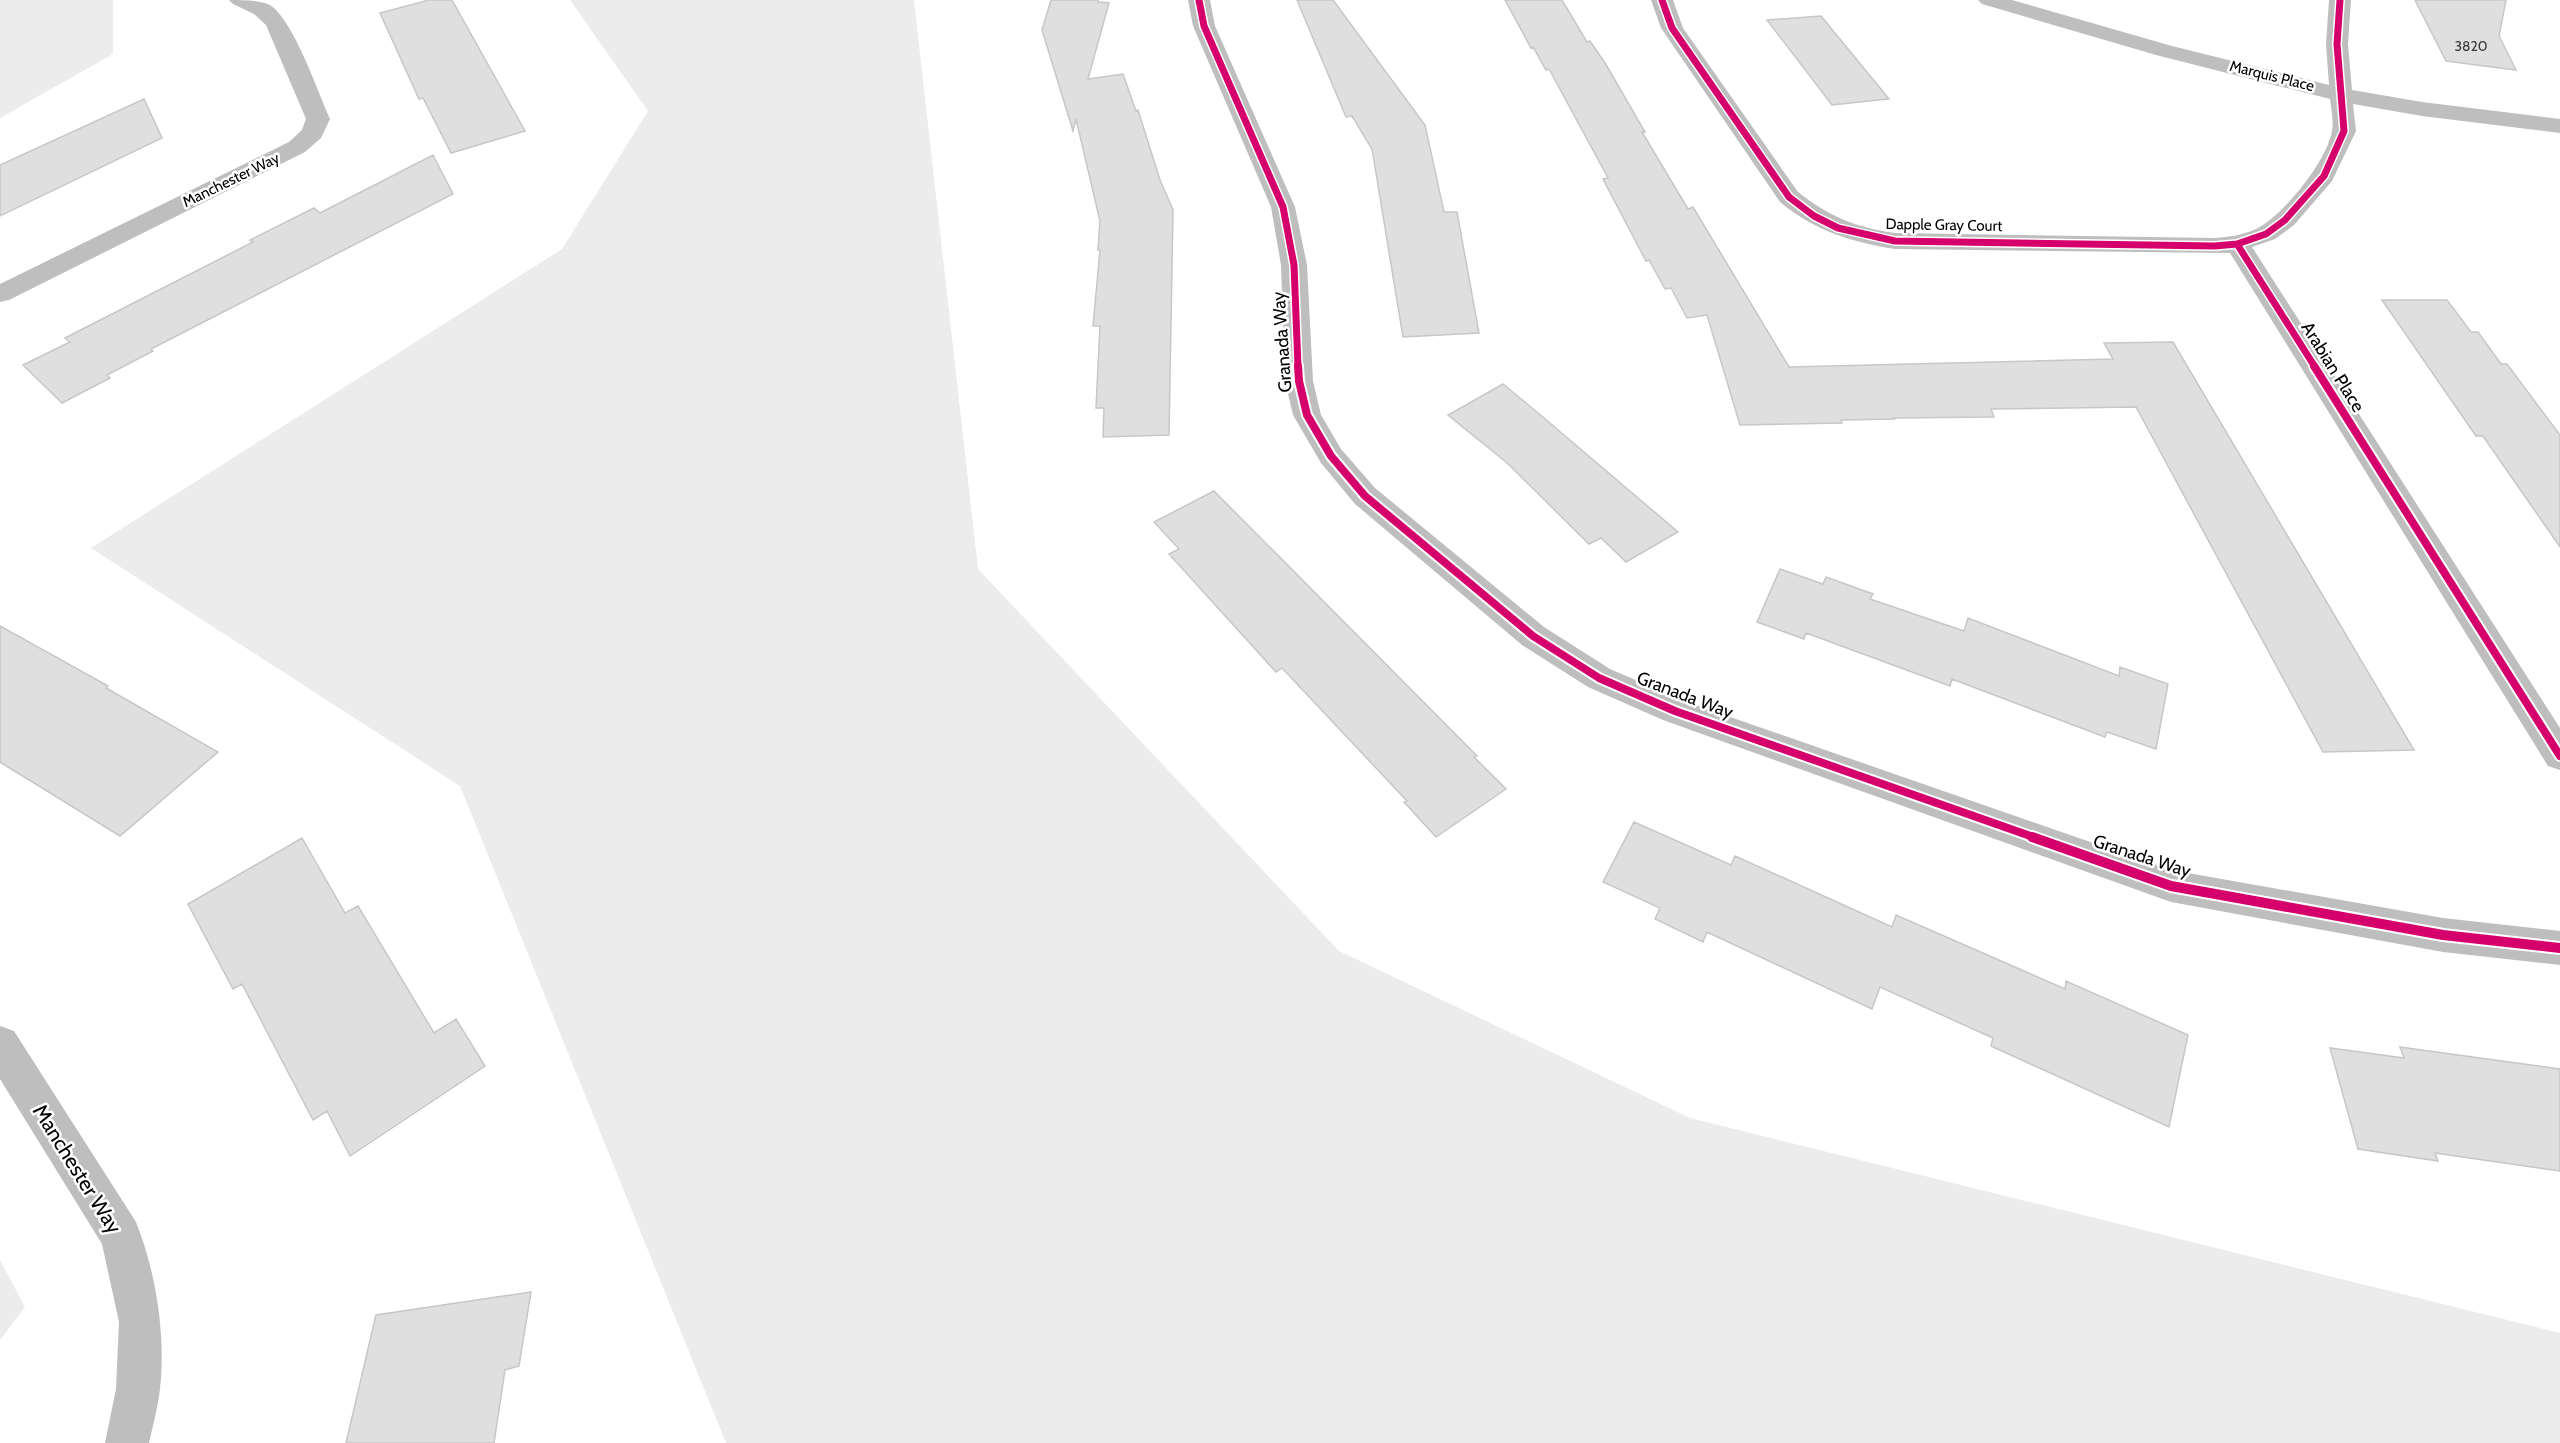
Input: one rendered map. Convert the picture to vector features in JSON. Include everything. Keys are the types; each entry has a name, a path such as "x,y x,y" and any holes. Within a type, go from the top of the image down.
{"street":[{"name":"Manchester Way","path":"0,294 297,147 313,133 318,119 276,22 262,9 240,0"},
{"name":"Granada Way","path":"1199,0 1203,26 1283,207 1294,264 1299,381 1307,415 1331,456 1365,496 1533,636 1599,678 1676,711 2171,886 2443,935 2560,948"},
{"name":"Dapple Gray Court","path":"1662,0 1672,28 1789,197 1809,214 1830,226 1861,237 1895,241 2215,246 2237,243"},
{"name":"Marquis Place","path":"1989,0 2150,46 2341,94 2442,111 2560,126"},
{"path":"2237,243 2266,234 2285,220 2324,176 2344,131 2337,44 2340,0"},
{"name":"Arabian Place","path":"2237,243 2560,756"},
{"name":"Manchester Way","path":"0,1044 121,1237 141,1322 138,1389 127,1443"}],"shaded area":[{"path":"0,0 113,0 113,54 0,118"},
{"path":"570,0 914,0 978,569 1339,951 1690,1118 2560,1333 2560,1443 726,1443 460,786 91,548 562,249 648,111"},
{"path":"0,1260 25,1307 0,1340"}],"building":[{"path":"429,0 452,0 525,131 451,153 423,98 419,99 380,13"},
{"path":"1051,0 1098,0 1098,2 1109,3 1088,79 1123,74 1136,111 1138,110 1160,180 1173,210 1169,435 1103,437 1104,408 1096,408 1100,326 1093,326 1100,250 1098,250 1100,221 1076,119 1073,131 1042,30"},
{"path":"1297,0 1333,0 1425,125 1444,212 1457,212 1479,333 1403,337 1372,149 1352,116 1346,117"},
{"path":"1505,0 1562,0 1587,42 1590,41 1605,63 1645,132 1642,132 1688,209 1693,207 1789,367 2113,359 2104,343 2173,342 2414,750 2323,752 2136,407 1991,409 1994,417 1893,418 1841,420 1842,423 1740,425 1707,315 1687,318 1671,288 1665,289 1649,260 1646,261 1603,179 1608,178 1549,69 1546,70 1533,47 1531,48"},
{"path":"2415,0 2506,0 2499,36 2516,70 2446,61"},
{"path":"1821,16 1889,99 1832,105 1767,20"},
{"path":"144,99 162,138 0,216 0,165"},
{"path":"433,155 453,194 151,349 153,351 107,375 110,378 62,403 23,365 70,342 65,338 253,242 250,240 314,208 320,213"},
{"path":"2382,300 2447,300 2471,332 2478,332 2501,364 2507,364 2560,435 2560,547 2483,436 2476,436"},
{"path":"1503,384 1678,532 1626,562 1601,538 1589,544 1506,462 1448,415"},
{"path":"1214,491 1477,756 1474,757 1506,789 1436,837 1404,802 1407,801 1282,668 1276,672 1169,554 1179,549 1154,522"},
{"path":"1780,569 1823,584 1826,577 1873,594 1870,599 1964,631 1968,618 2119,676 2120,667 2168,684 2156,749 2107,732 2105,737 1952,679 1950,686 1806,633 1804,639 1757,622"},
{"path":"0,626 108,686 106,688 218,752 120,836 0,762"},
{"path":"1634,822 1731,865 1735,856 1892,927 1896,915 2065,989 2066,981 2188,1035 2169,1127 1991,1046 1993,1038 1880,987 1872,1009 1707,932 1703,942 1655,919 1660,908 1603,882"},
{"path":"302,838 345,913 358,906 434,1033 456,1019 485,1066 350,1156 327,1111 313,1120 242,984 233,989 188,904"},
{"path":"2400,1047 2560,1069 2560,1171 2435,1153 2438,1161 2358,1149 2330,1048 2404,1058"},
{"path":"531,1292 519,1366 505,1370 494,1443 346,1443 376,1315"}],"cycle path":[{"path":"1199,0 1204,26 1283,207 1294,265 1299,381 1307,415 1331,456 1365,496 1533,636 1599,678 1675,711 2171,886 2443,935 2560,948"},
{"path":"1662,0 1672,28 1789,197 1826,223 1864,236 1895,241 2215,246 2237,244"},
{"path":"2340,0 2337,44 2344,131 2324,176 2285,220 2266,234 2237,244 2560,756"}]}
